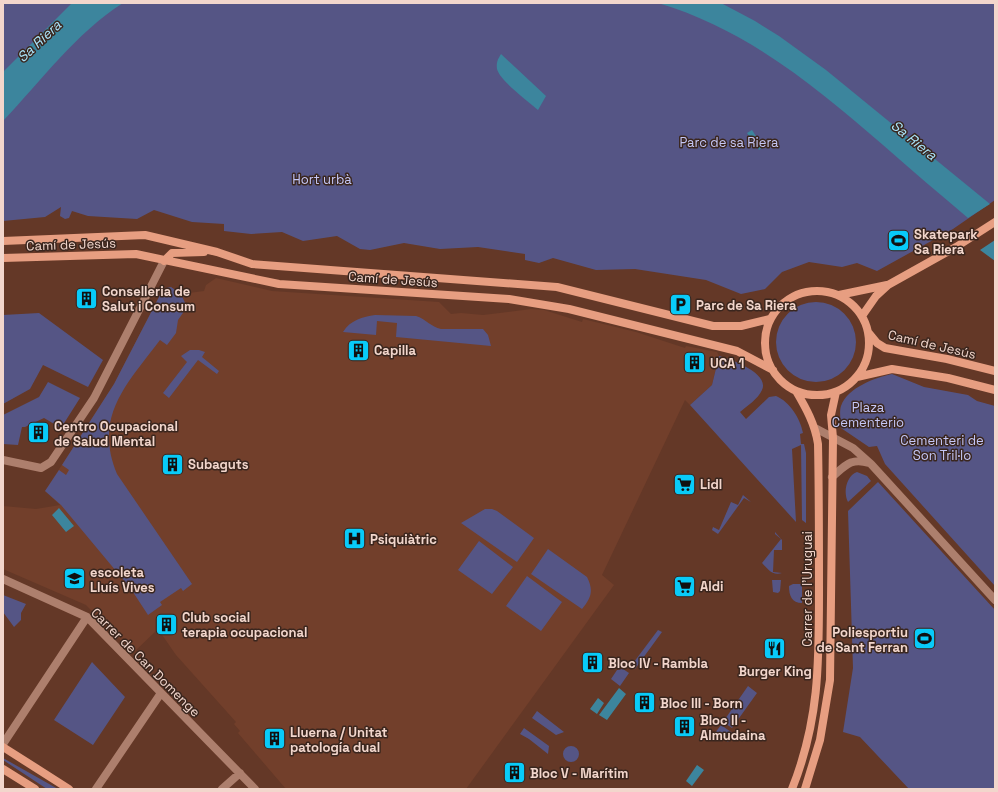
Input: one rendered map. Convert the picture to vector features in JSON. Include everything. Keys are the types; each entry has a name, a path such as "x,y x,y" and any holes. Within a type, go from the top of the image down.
{"main road":[{"path":"995,222 956,247 888,284 839,295 816,291 799,293 792,296 779,306 770,319 764,340 765,350 772,370 783,382 796,391 822,395 836,392 857,377 892,369 948,378 995,390"},
{"name":"Camí de Jesús","path":"3,241 146,235 217,252 252,264 557,287 713,326 741,326 770,319"},
{"path":"164,261 172,253 217,252"},
{"name":"Camí de Jesús","path":"3,258 136,254 279,284 509,299 569,309 737,350 772,370"},
{"path":"862,316 876,296 888,284"},
{"path":"839,295 852,304 862,316 868,332 867,358 857,377"},
{"name":"Camí de Jesús","path":"868,332 878,343 886,348 959,362 995,371"},
{"name":"Carrer de l'Uruguai","path":"792,789 808,740 818,678 818,444 815,428 796,391"},
{"name":"Carrer de l'Uruguai","path":"805,789 820,740 830,680 833,438 831,415 836,392"},
{"path":"3,745 69,789"},
{"path":"3,769 35,789"}],"street":[{"path":"3,460 41,468 51,462 94,398 164,261"},
{"path":"815,428 853,448 871,464 995,600"},
{"path":"832,477 853,461 860,460 871,464"},
{"name":"Carrer de Can Domenge","path":"3,579 87,617 255,789"},
{"path":"3,745 87,617"},
{"path":"96,789 161,693"},
{"path":"222,789 240,773"}],"shaded area":[{"name":"Psiquiàtric","path":"216,278 272,291 439,302 451,314 461,313 483,315 531,309 544,310 582,322 583,319 636,332 685,348 686,346 717,352 719,356 712,385 690,405 685,400 602,575 614,585 466,789 286,789 238,733 240,731 234,724 236,722 176,655 158,629 133,653 86,605 3,569 3,506 36,509 60,505 45,491 114,384 161,293 166,288 171,287 181,294 204,291 206,285"}],"green space":[{"name":"Parc de sa Riera","path":"3,3 995,3 995,200 953,229 877,271 857,263 842,267 809,262 782,272 765,289 741,294 706,280 635,269 596,270 553,258 539,263 525,260 525,254 478,247 440,249 404,243 370,250 360,249 337,236 303,241 282,232 251,234 224,231 224,224 192,222 154,210 137,219 88,216 72,211 69,218 65,219 60,216 61,207 45,217 3,221"},
{"path":"171,287 181,294 187,307 178,320 176,333 167,345 160,340 126,386 117,402 111,418 109,435 111,453 117,474 192,584 183,591 181,588 160,602 162,605 148,615 131,589 61,505 45,491 59,470 66,475 69,470 62,465 114,384 161,293 166,288"},
{"path":"816,302 831,305 844,314 853,327 856,342 853,357 844,370 831,379 816,382 801,379 788,370 779,357 776,342 779,327 788,314 801,305"},
{"path":"39,313 103,360 88,387 43,365 30,389 3,404 3,315"},
{"path":"375,315 416,316 434,327 441,329 483,329 488,335 491,346 396,337 397,323 377,321 376,335 343,332 353,322 361,318"},
{"path":"190,350 205,352 202,357 219,371 217,374 198,360 169,398 163,393 187,362 181,356"},
{"path":"719,356 748,368 760,378 763,384 762,390 758,396 740,412 746,419 769,397 776,396 786,402 797,416 803,433 800,434 801,444 804,444 806,453 806,523 802,520 801,445 792,449 796,522 690,405 712,385"},
{"name":"Cementeri de Son Tril·lo","path":"892,374 924,387 968,395 977,401 995,406 995,586 885,464 877,446 869,447 841,428 840,408 845,399 863,384"},
{"path":"48,382 80,398 61,428 44,418 22,427 18,445 3,444 3,415 39,397"},
{"path":"857,472 867,476 871,481 848,502 846,498 846,485 850,477"},
{"name":"Poliesportiu de Sant Ferran","path":"878,482 995,610 995,789 909,789 860,737 843,732 853,668 848,511"},
{"path":"743,495 751,502 744,498 718,534 712,530 713,527 719,530 731,502 738,505"},
{"path":"485,509 497,511 534,538 517,562 461,523"},
{"path":"775,532 782,540 782,550 774,550 773,572 782,573 779,574 773,573 762,563 781,539 775,534"},
{"path":"479,541 513,567 492,594 458,570"},
{"path":"548,549 587,577 591,590 588,601 582,609 531,574"},
{"path":"527,576 562,602 541,631 506,606"},
{"path":"772,580 781,580 780,591 778,593 773,592"},
{"path":"793,584 802,584 802,603 796,602 790,596 789,586"},
{"path":"3,595 26,604 21,613 21,620 14,627 3,612"},
{"path":"658,630 662,632 635,669 631,666"},
{"path":"92,662 125,697 93,745 54,720"},
{"path":"623,669 629,673 620,686 611,679 617,670"},
{"path":"748,686 757,693 732,728 723,722"},
{"path":"537,711 564,732 556,735 532,718"},
{"path":"721,725 734,734 728,742 715,733"},
{"path":"524,728 549,746 548,754 520,734"},
{"path":"568,746 574,746 579,751 577,760 574,762 568,762 563,757 563,751"},
{"path":"3,758 58,789 47,789 3,760"}],"water":[{"name":"Sa Riera","path":"72,3 123,3 90,28 74,43 3,121 3,72"},
{"path":"658,3 721,3 755,21 779,36 826,70 990,204 968,218 832,102 778,62 721,28 690,14"},
{"path":"501,54 546,96 538,110 509,85 499,74 497,64"},
{"path":"752,130 763,147 759,150 747,133"},
{"path":"995,240 995,261 980,250"},
{"path":"59,508 74,526 66,532 52,515"},
{"path":"619,688 626,694 607,720 599,715"},
{"path":"598,698 604,703 597,714 590,709"},
{"path":"697,765 704,770 692,786 686,781"}],"place":[{"name":"Skatepark Sa Riera","path":"898,241"},
{"name":"Conselleria de Salut i Consum","path":"87,298"},
{"name":"Parc de Sa Riera","path":"680,305"},
{"name":"Capilla","path":"359,350"},
{"name":"UCA 1","path":"695,363"},
{"name":"Centro Ocupacional de Salud Mental","path":"39,433"},
{"name":"Subaguts","path":"173,464"},
{"name":"Lidl","path":"685,484"},
{"name":"Psiquiàtric","path":"354,539"},
{"name":"escoleta Lluís Vives","path":"74,579"},
{"name":"Aldi","path":"685,586"},
{"name":"Club social terapia ocupacional","path":"167,624"},
{"name":"Poliesportiu de Sant Ferran","path":"924,639"},
{"name":"Burger King","path":"775,649"},
{"name":"Bloc IV - Rambla","path":"592,663"},
{"name":"Bloc III - Born","path":"645,703"},
{"name":"Bloc II - Almudaina","path":"685,727"},
{"name":"Lluerna / Unitat patología dual","path":"275,739"},
{"name":"Bloc V - Marítim","path":"515,773"}],"park label":[{"name":"Hort urbà","path":"322,179"},
{"name":"Plaza Cementerio","path":"868,414"}]}
